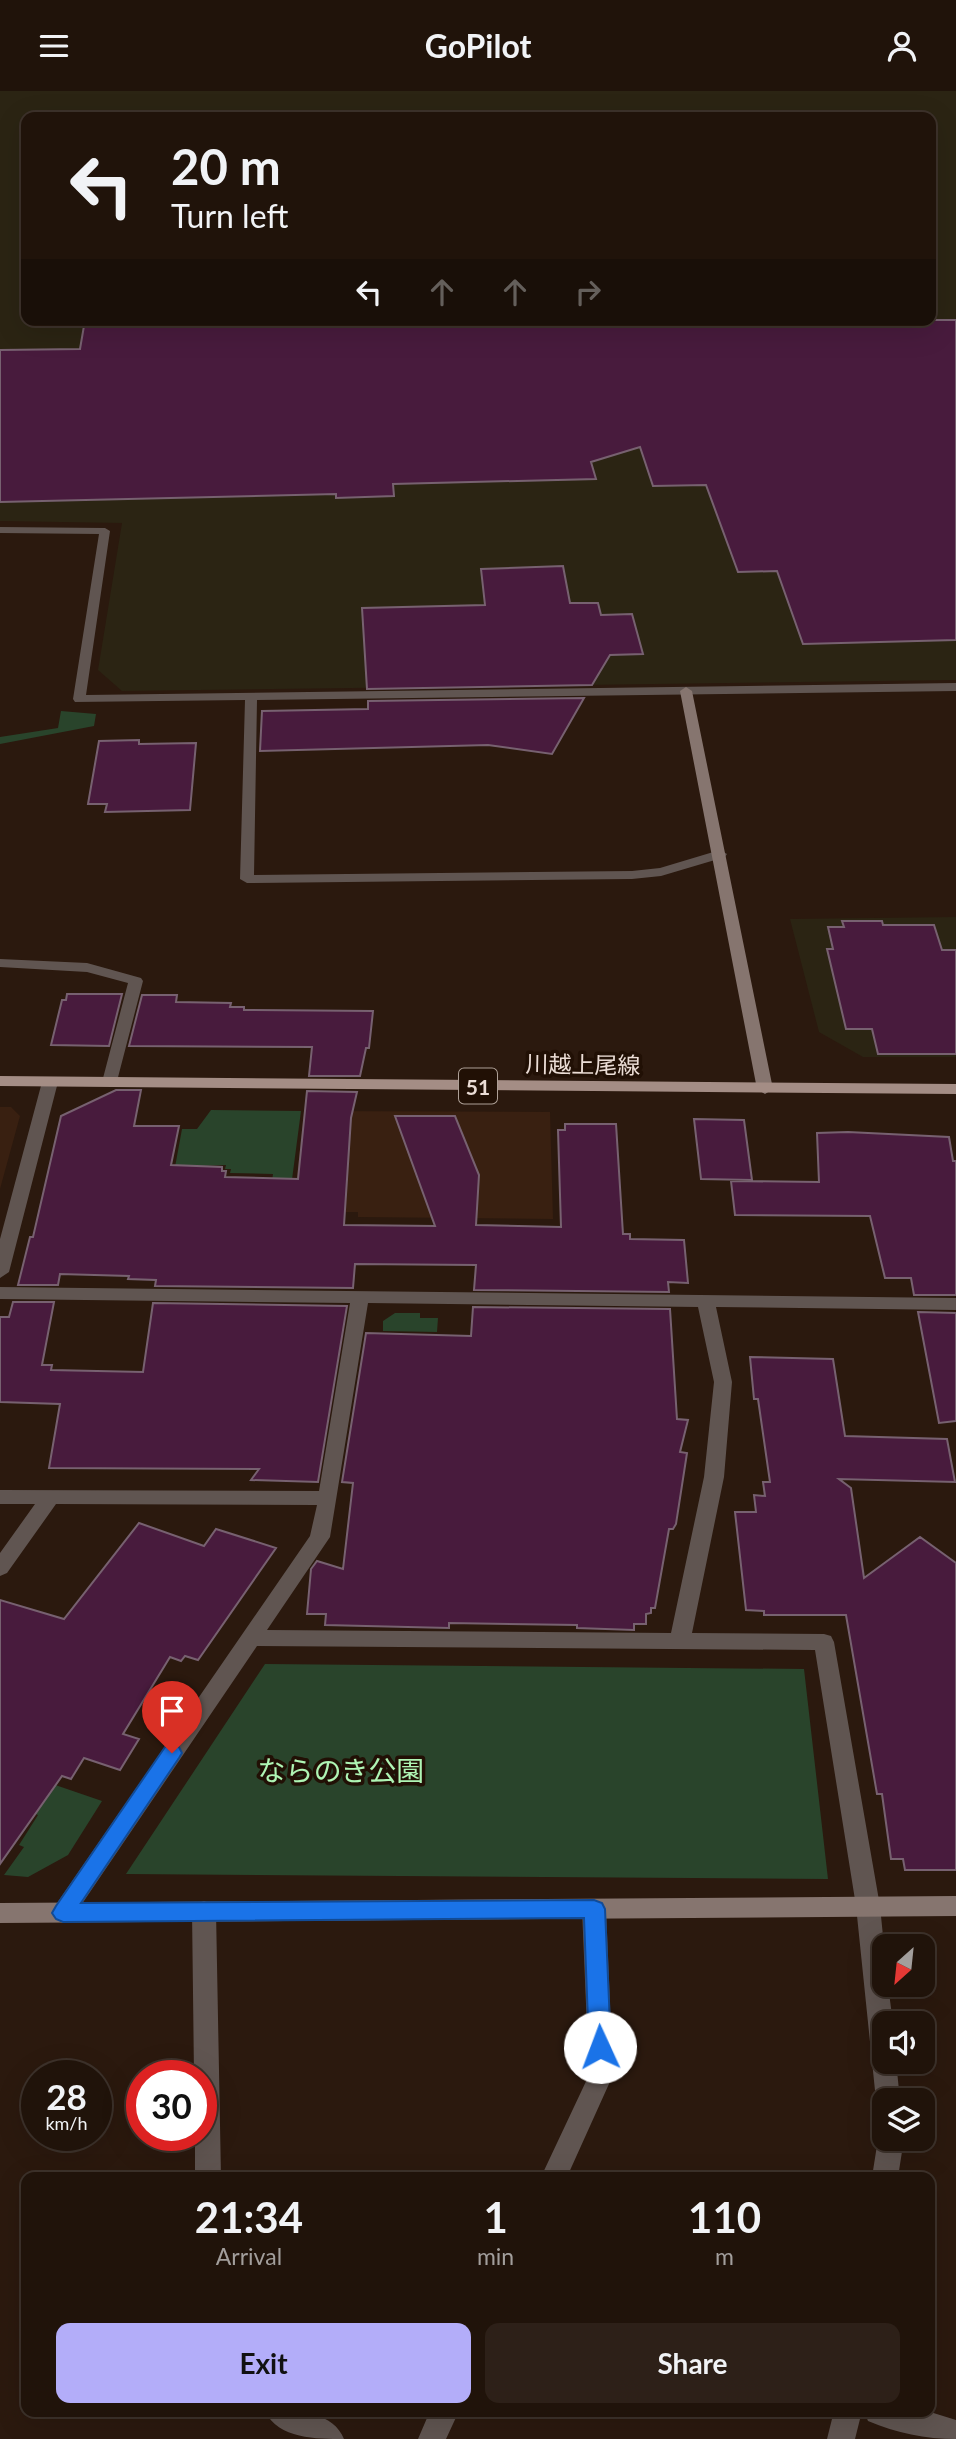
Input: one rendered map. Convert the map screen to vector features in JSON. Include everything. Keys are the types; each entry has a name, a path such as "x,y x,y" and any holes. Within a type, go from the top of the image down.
{"main road":[{"name":"川越上尾線","path":"0,1081 956,1089"}],"street":[{"path":"0,530 105,531 79,699 956,687"},
{"path":"686,691 765,1089"},
{"path":"251,697 247,879 632,874 661,872 720,854"},
{"path":"0,963 58,965 122,974 136,981 110,1082"},
{"path":"0,1272 50,1082"},
{"path":"0,1293 956,1304"},
{"path":"63,1913 320,1537 360,1298"},
{"path":"680,1642 714,1477 723,1382 706,1301"},
{"path":"0,1497 328,1498"},
{"path":"0,1568 50,1498"},
{"path":"250,1638 824,1642 868,1906 879,2011"},
{"path":"0,1913 956,1906"},
{"path":"556,2172 601,2075 594,1909"},
{"path":"205,1911 208,2172"},
{"path":"886,2172 889,2151"},
{"path":"290,2417 330,2439"},
{"path":"432,2439 442,2417"},
{"path":"841,2439 846,2417"},
{"path":"898,2417 956,2434"}],"shaded area":[{"path":"0,91 956,91 956,680 122,691 98,670 122,523 0,521"},
{"path":"956,917 956,1057 863,1057 819,1032 790,919"},
{"path":"0,1107 11,1107 20,1116 0,1189"},
{"path":"304,1111 550,1112 553,1219 358,1217 358,1212 293,1212"}],"green space":[{"path":"61,711 96,714 94,726 0,744 0,737 58,728"},
{"path":"211,1110 301,1111 288,1210 268,1210 273,1174 230,1173 231,1169 225,1169 226,1165 175,1167 182,1129 197,1129"},
{"path":"395,1313 420,1313 420,1318 438,1318 437,1332 383,1331 383,1321"},
{"name":"ならのき公園","path":"265,1664 804,1669 828,1879 126,1874"},
{"path":"0,1766 102,1801 68,1855 28,1877 4,1875 24,1847 19,1845 38,1815 0,1800"}],"building":[{"path":"936,320 956,320 956,640 803,644 777,571 738,572 706,485 653,486 640,447 591,462 596,479 393,484 394,496 336,498 336,494 0,502 0,350 80,349 84,326 936,326"},
{"path":"563,566 570,603 598,603 601,615 632,614 643,654 610,655 592,685 367,689 362,608 485,605 481,569"},
{"path":"584,698 552,754 488,745 260,751 262,711 368,709 368,701"},
{"path":"139,740 139,744 196,743 190,810 105,812 107,804 88,804 99,741"},
{"path":"842,921 882,921 883,925 934,925 942,950 956,950 956,1054 878,1054 872,1029 846,1029 827,949 833,949 828,927 844,927"},
{"path":"67,994 122,994 109,1046 51,1045 62,1000 66,1000"},
{"path":"142,995 177,995 176,1002 231,1003 230,1007 244,1007 244,1010 373,1011 369,1048 366,1048 360,1076 309,1076 312,1047 129,1046"},
{"path":"116,1090 141,1090 134,1126 179,1126 171,1165 222,1167 222,1171 226,1171 225,1177 298,1179 307,1091 357,1092 351,1118 344,1225 435,1226 395,1116 455,1116 479,1175 476,1225 561,1227 558,1130 565,1130 565,1124 616,1124 623,1234 630,1234 630,1239 684,1240 688,1283 668,1282 669,1292 474,1290 476,1265 355,1264 353,1288 155,1286 156,1280 128,1279 129,1276 60,1274 58,1285 18,1285 30,1237 33,1237 61,1116"},
{"path":"694,1119 744,1120 752,1180 701,1179"},
{"path":"817,1133 949,1137 953,1161 956,1161 956,1295 914,1295 911,1278 885,1278 870,1216 735,1215 731,1181 819,1182"},
{"path":"13,1302 54,1302 42,1365 52,1365 51,1370 143,1372 153,1303 347,1306 318,1482 251,1480 259,1469 49,1468 60,1404 0,1402 0,1317 9,1317"},
{"path":"473,1307 670,1309 677,1419 688,1420 680,1452 687,1453 676,1524 673,1529 669,1529 655,1608 651,1608 651,1613 646,1614 646,1624 634,1624 634,1630 577,1628 577,1625 449,1623 449,1628 325,1625 326,1614 307,1614 311,1569 317,1561 343,1569 353,1483 342,1482 366,1333 471,1336"},
{"path":"918,1312 956,1313 956,1421 939,1423"},
{"path":"750,1357 833,1359 845,1436 947,1439 955,1482 839,1479 851,1488 864,1578 920,1537 956,1563 956,1870 905,1870 903,1859 891,1859 882,1794 877,1794 846,1615 764,1615 764,1611 746,1610 735,1512 756,1512 754,1495 765,1496 763,1482 770,1482 758,1399 754,1399"},
{"path":"139,1523 204,1546 216,1529 276,1548 198,1660 185,1656 181,1661 170,1657 123,1734 139,1739 120,1770 84,1758 71,1779 62,1776 0,1864 0,1600 64,1619"}],"route":[{"path":"172,1753 63,1913 594,1909 600,2047"}]}
